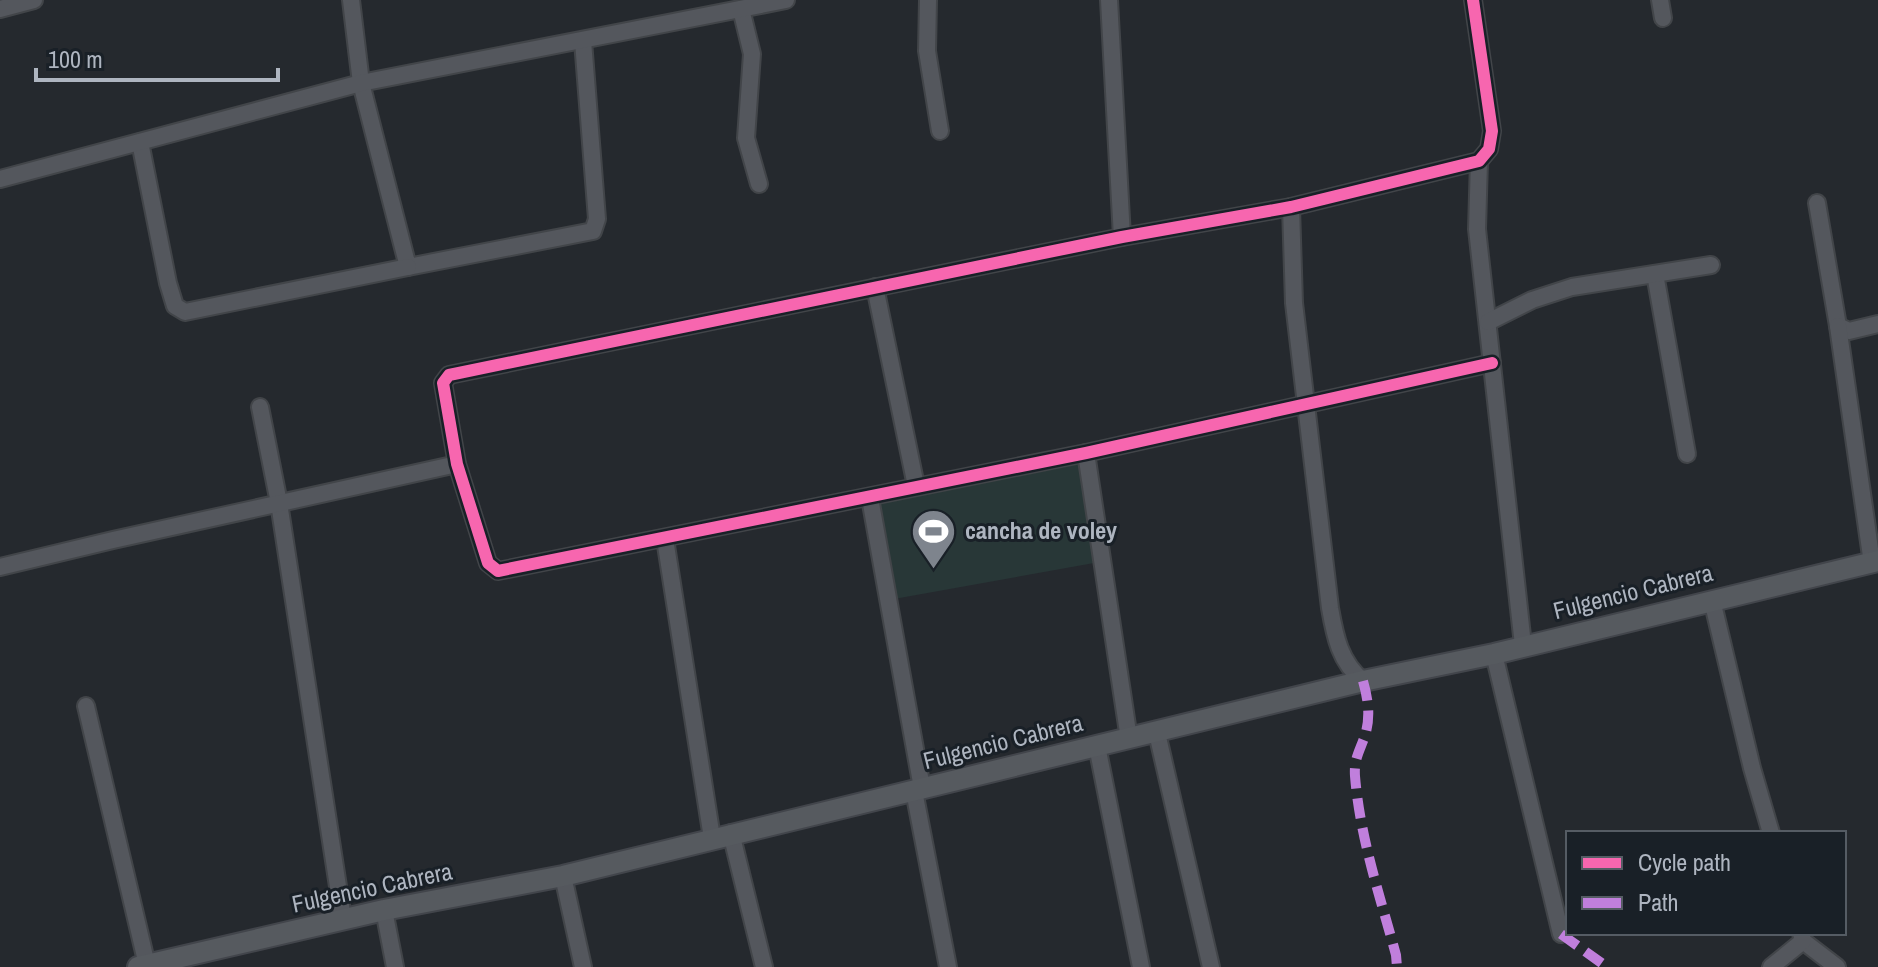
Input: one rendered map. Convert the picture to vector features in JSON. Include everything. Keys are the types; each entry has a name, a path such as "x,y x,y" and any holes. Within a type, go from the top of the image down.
{"main road":[{"name":"Fulgencio Cabrera","path":"143,966 201,960 343,919 563,876 1363,681 1494,654 1875,562"}],"street":[{"path":"0,9 34,0"},
{"path":"351,0 361,83 408,267"},
{"path":"0,179 361,83 786,0"},
{"path":"928,0 927,51 940,131"},
{"path":"1109,0 1122,237"},
{"path":"1473,0 1492,131 1489,149 1479,161 1291,207 1122,237 449,375 443,383 457,464 488,563 495,570 870,498 1492,363"},
{"path":"1660,0 1663,18"},
{"path":"741,9 752,54 746,138 759,184"},
{"path":"140,142 168,283 175,306 185,312 593,231 597,219 583,41"},
{"path":"1479,161 1477,229 1523,645"},
{"path":"1817,203 1875,562"},
{"path":"1291,207 1294,303 1322,551 1336,641 1346,663 1363,681"},
{"path":"1488,322 1532,300 1572,287 1711,265"},
{"path":"1655,274 1687,454"},
{"path":"875,287 916,486"},
{"path":"1838,326 1849,331 1878,324"},
{"path":"260,407 279,503 343,919"},
{"path":"1086,453 1129,739"},
{"path":"0,567 457,464"},
{"path":"870,498 948,967"},
{"path":"665,539 722,835 764,967"},
{"path":"1712,600 1752,768 1770,831"},
{"path":"1494,654 1561,934"},
{"path":"86,706 143,966"},
{"path":"1157,733 1211,967"},
{"path":"1097,746 1141,967"},
{"path":"563,876 583,967"},
{"path":"384,910 395,967"},
{"path":"1771,967 1802,937 1837,967"}],"shaded area":[{"path":"1080,464 1094,563 894,599 878,504"}],"marked path":[{"path":"1363,681 1368,719 1355,776 1366,844 1397,967"},
{"path":"1561,934 1607,967"}],"cycle path":[{"path":"1473,0 1492,131 1489,149 1479,161 1291,207 1122,237 449,375 443,383 457,464 488,563 498,571 1086,453 1492,363"}],"place":[{"name":"cancha de voley","path":"934,570"}]}
